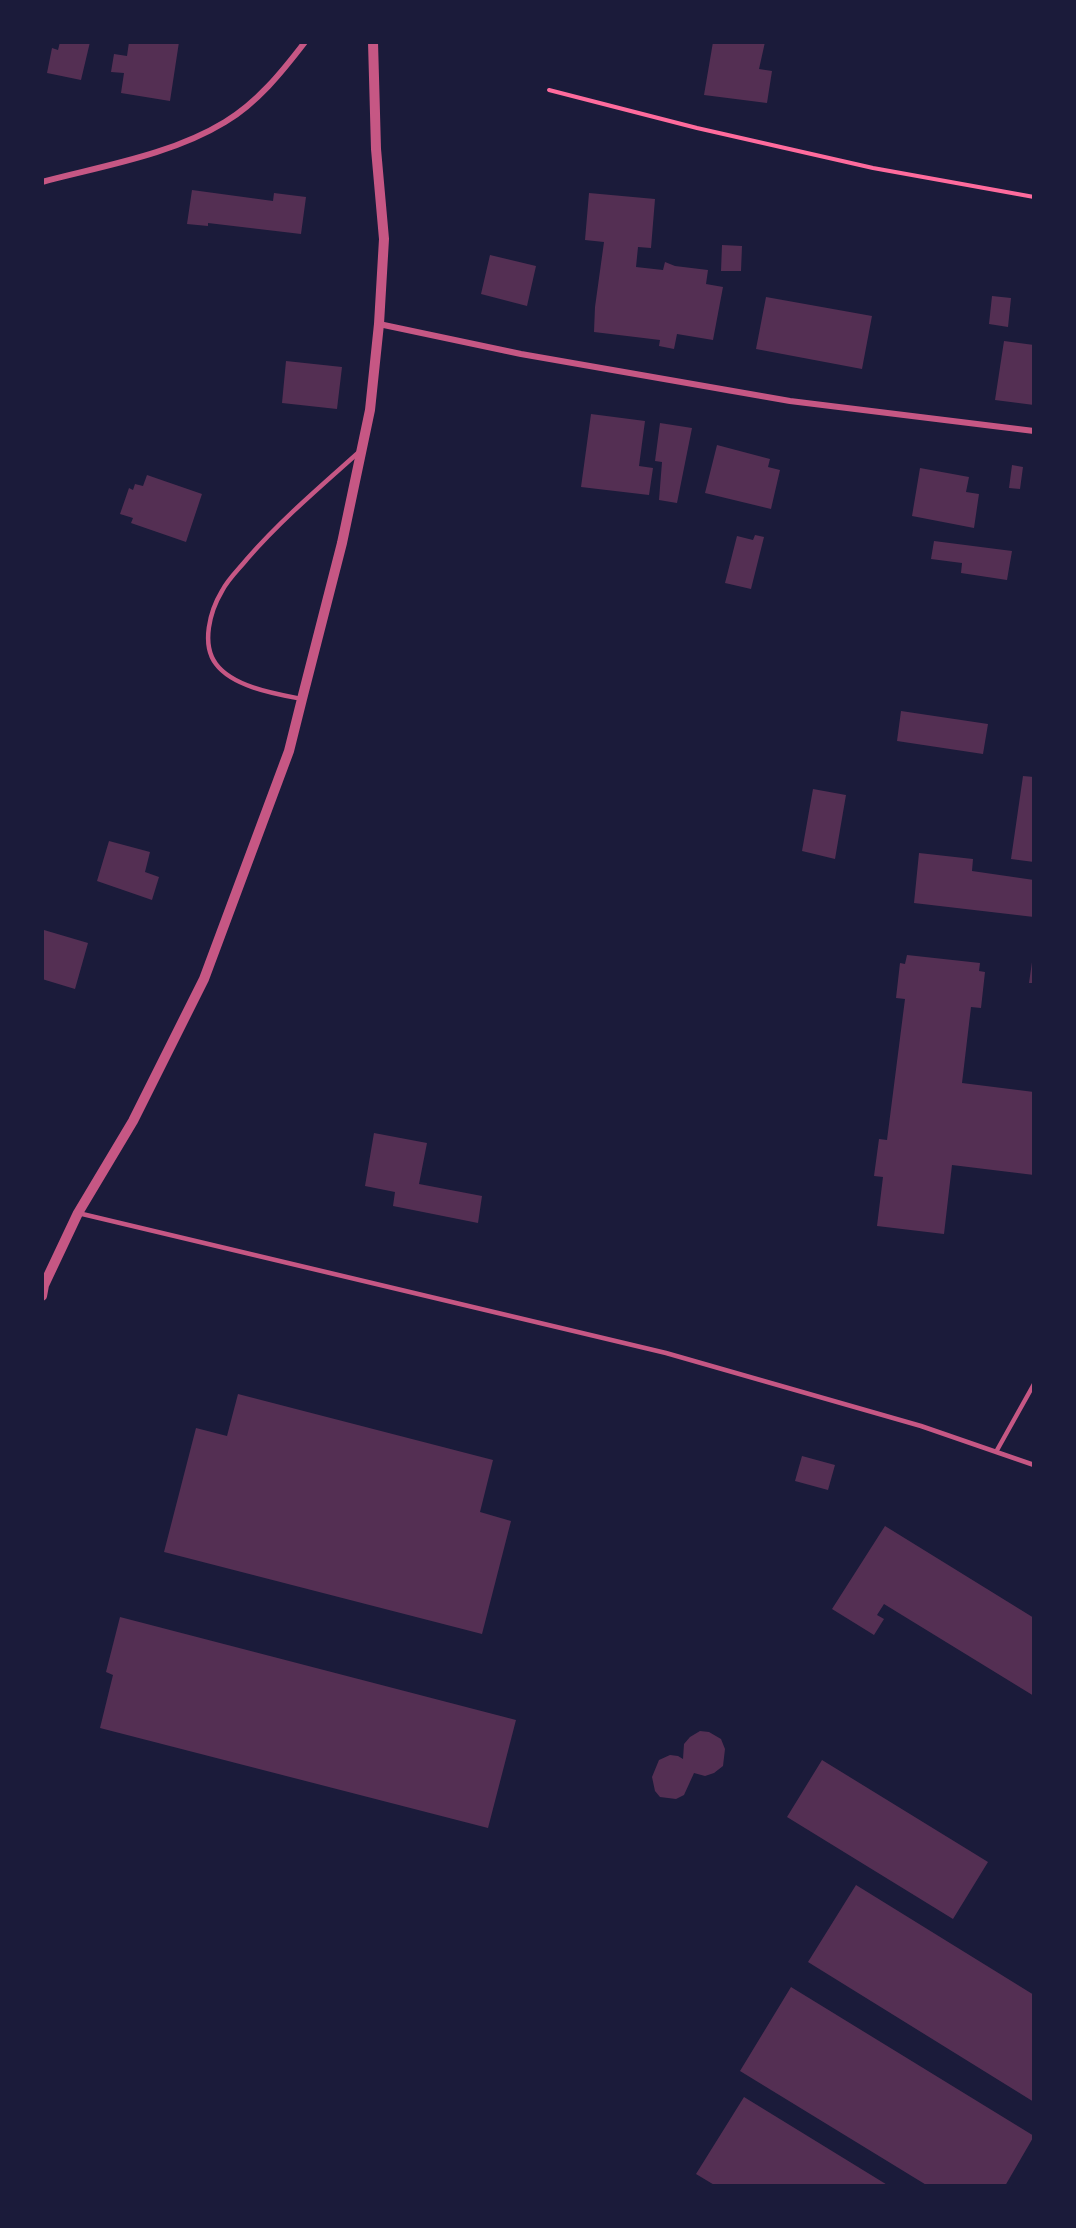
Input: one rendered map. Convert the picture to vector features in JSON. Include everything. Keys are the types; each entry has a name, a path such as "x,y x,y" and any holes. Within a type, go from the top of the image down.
{"street":[{"path":"42,182 180,144 218,126 247,106 272,82 306,42"},
{"path":"42,1296 44,1285 78,1213 133,1121 204,979 289,751 303,699 370,410 379,324 384,239 376,149 374,42"},
{"path":"379,324 521,354 779,399 1034,431"}],"lane":[{"path":"303,699 271,693 231,678 216,664 207,648 211,615 222,591 270,533 363,448"},
{"path":"78,1213 666,1353 921,1426 1034,1465"},
{"path":"996,1452 1034,1384"}],"path":[{"path":"549,90 697,128 873,168 1034,197"}],"building":[{"path":"60,42 90,42 81,80 47,73 52,48 58,50"},
{"path":"129,42 179,42 170,101 121,93 124,73 111,72 114,54 127,56"},
{"path":"713,42 765,42 759,69 772,71 767,103 704,95"},
{"path":"192,190 273,201 274,193 306,197 301,234 208,223 208,226 187,224"},
{"path":"589,193 655,199 651,248 638,247 636,267 663,270 665,262 675,266 708,270 706,284 723,287 713,340 677,334 674,349 659,346 660,340 594,332 604,242 585,240"},
{"path":"722,245 742,246 741,271 721,271"},
{"path":"490,255 536,266 527,306 481,294"},
{"path":"992,296 1011,298 1008,327 989,324"},
{"path":"766,297 872,316 862,369 756,349"},
{"path":"1004,341 1034,345 1034,405 995,400"},
{"path":"286,361 342,367 337,409 282,403"},
{"path":"591,414 645,421 639,466 653,468 649,495 581,487"},
{"path":"660,423 692,428 677,503 659,500 662,462 655,461"},
{"path":"717,445 770,459 768,467 780,470 771,509 705,493"},
{"path":"1012,465 1023,467 1020,489 1009,488"},
{"path":"920,468 969,477 966,492 979,494 974,528 912,516"},
{"path":"147,475 202,494 186,542 131,523 133,518 120,514 129,488 133,490 135,484 143,486"},
{"path":"755,535 764,537 751,589 725,583 737,536 753,540"},
{"path":"934,541 1012,551 1007,580 961,573 962,563 931,559"},
{"path":"901,711 988,724 983,754 897,741"},
{"path":"1023,776 1034,777 1034,862 1011,859"},
{"path":"813,789 846,795 835,859 802,851"},
{"path":"109,841 150,852 145,872 159,877 152,900 97,881"},
{"path":"919,853 973,859 972,871 1034,880 1034,917 914,903"},
{"path":"44,930 88,943 75,989 42,979"},
{"path":"907,955 980,963 979,971 985,972 981,1008 971,1007 962,1083 1034,1092 1034,1175 952,1165 944,1234 877,1226 883,1177 874,1176 879,1139 887,1140 905,999 896,998 900,963 905,964"},
{"path":"1033,955 1034,983 1029,983"},
{"path":"374,1133 427,1143 419,1184 482,1196 478,1223 393,1206 395,1192 365,1186"},
{"path":"238,1394 493,1460 480,1512 511,1521 482,1634 164,1552 196,1428 227,1436"},
{"path":"802,1456 835,1465 828,1490 795,1481"},
{"path":"885,1526 1034,1618 1034,1696 884,1604 877,1615 884,1619 874,1635 832,1609"},
{"path":"120,1617 516,1720 488,1828 100,1728 113,1675 106,1672"},
{"path":"700,1731 709,1732 721,1739 725,1749 723,1766 705,1776 694,1773 684,1795 676,1799 660,1797 655,1791 652,1777 659,1760 670,1755 683,1759 684,1744"},
{"path":"822,1760 988,1862 953,1919 787,1817"},
{"path":"856,1885 1034,1995 1034,2102 808,1962"},
{"path":"791,1987 1034,2136 1005,2186 928,2186 740,2071"},
{"path":"744,2097 889,2186 716,2186 696,2174"}]}
